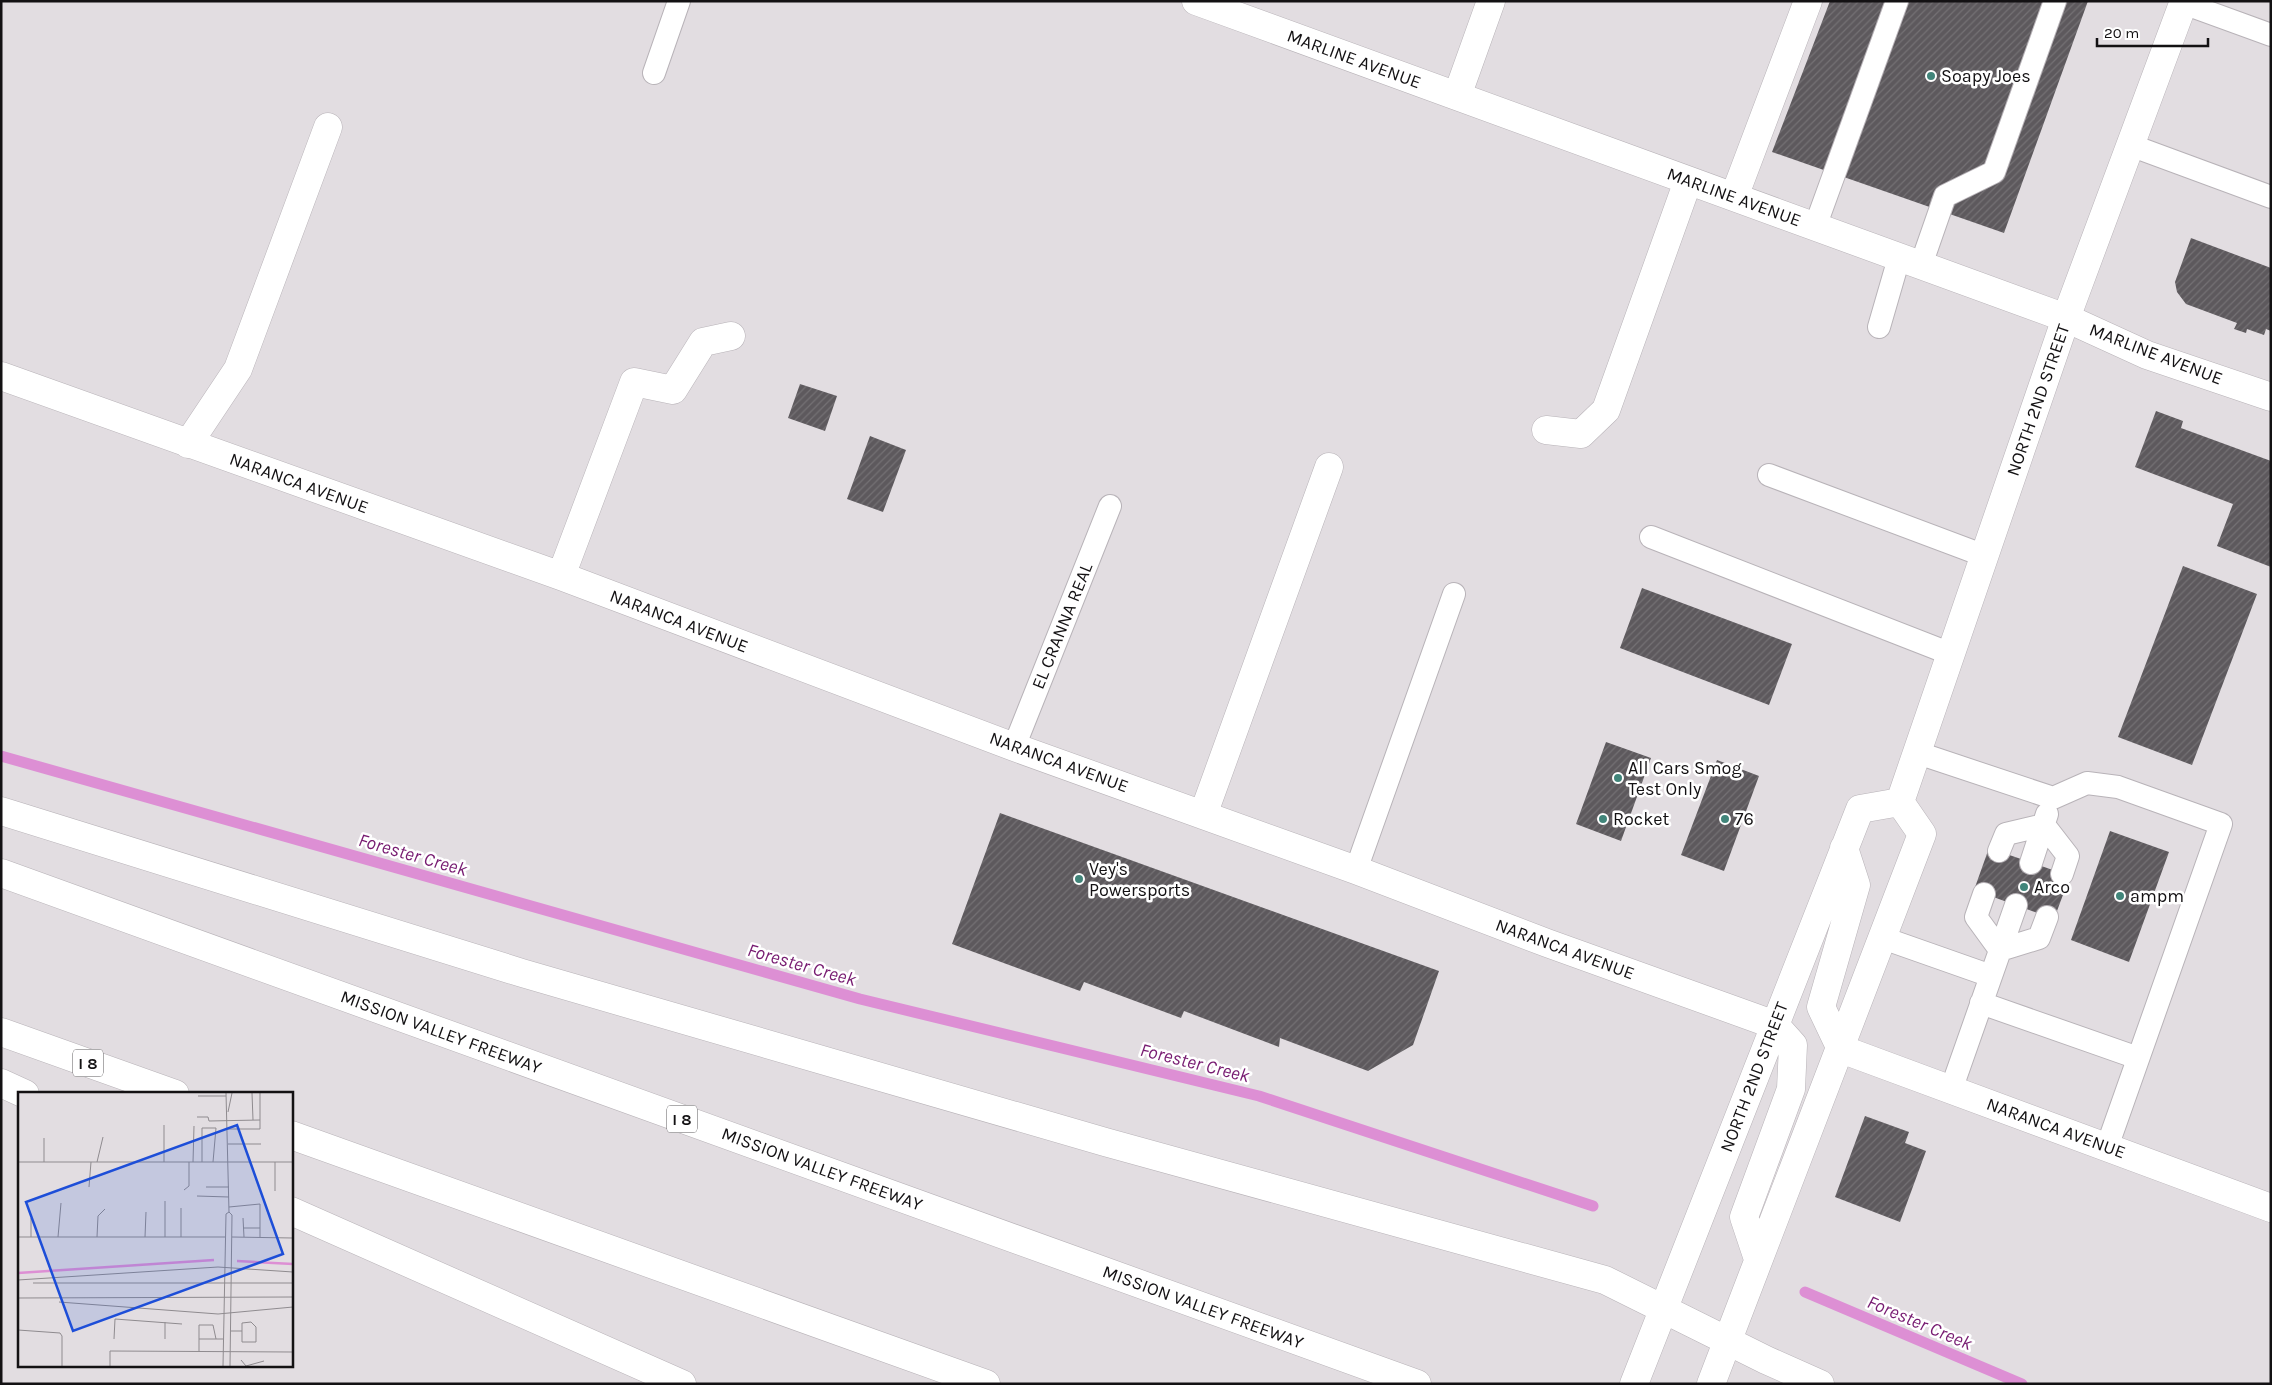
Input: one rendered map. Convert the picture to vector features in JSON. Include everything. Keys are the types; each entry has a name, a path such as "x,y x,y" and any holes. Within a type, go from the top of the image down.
{"main road":[{"name":"MARLINE AVENUE","path":"1196,1 2066,318 2147,355 2271,398"},
{"path":"1458,96 1491,1"},
{"path":"1734,197 1808,1"},
{"name":"NORTH 2ND STREET","path":"1634,1384 1860,809 1900,802 2066,318 2183,2"},
{"path":"188,444 238,369 328,127"},
{"path":"1546,430 1581,434 1606,410 1688,180"},
{"path":"561,576 634,382 673,390 703,342 731,336"},
{"name":"NARANCA AVENUE","path":"1,376 561,576 1014,747 1356,870 1548,943 1775,1025"},
{"path":"1203,815 1329,467"},
{"path":"1710,1384 1841,1049 1922,834 1900,802"},
{"path":"1,811 522,973 1124,1148 1605,1280 1820,1384"},
{"path":"1841,1049 1821,1007 1856,885 1844,848"},
{"name":"MISSION VALLEY FREEWAY","path":"1,873 1417,1384"},
{"path":"1758,1259 1744,1217 1791,1089 1794,1070 1793,1045 1775,1025"},
{"name":"I 8","path":"1,1032 169,1092"},
{"name":"NARANCA AVENUE","path":"1841,1049 2271,1208"},
{"path":"1,1083 21,1092"},
{"path":"292,1135 986,1384"},
{"path":"292,1211 682,1384"}],"lane":[{"path":"654,73 679,1"},
{"path":"1815,227 1897,1"},
{"path":"1878,327 1945,196 1994,172 2055,1"},
{"path":"2183,2 2271,35"},
{"path":"2130,145 2271,197"},
{"path":"1768,475 1985,556"},
{"name":"EL CRANNA REAL","path":"1014,747 1110,506"},
{"path":"1651,537 1951,654"},
{"path":"1356,870 1454,594"},
{"path":"1918,753 2053,798 2087,783 2118,787 2221,824 2106,1147"},
{"path":"2030,863 2053,798"},
{"path":"1999,851 2006,834 2044,825"},
{"path":"2044,825 2068,856 2062,874"},
{"path":"1984,894 1976,916 2000,950"},
{"path":"1951,1090 2016,905"},
{"path":"2000,950 2039,938 2047,917"},
{"path":"1883,938 1990,976"},
{"path":"1981,1003 2138,1058"}],"building":[{"name":"Soapy Joes","path":"1830,1 2088,1 2004,233 1772,152"},
{"path":"2191,238 2271,268 2271,331 2266,329 2264,335 2247,329 2246,333 2234,329 2237,323 2186,304 2177,292 2175,282"},
{"path":"800,384 837,396 825,431 788,418"},
{"path":"2156,411 2183,421 2181,428 2271,461 2271,567 2217,546 2233,504 2135,467"},
{"path":"870,436 906,450 883,512 847,499"},
{"path":"2183,566 2257,594 2192,765 2118,737"},
{"path":"1642,588 1792,644 1769,705 1620,648"},
{"name":"All Cars Smog Test Only","path":"1606,742 1651,758 1621,841 1576,824"},
{"path":"1717,760 1759,776 1724,871 1681,855"},
{"name":"Vey's Powersports","path":"1000,813 1439,971 1413,1045 1368,1071 1280,1038 1279,1047 1184,1011 1181,1018 1084,982 1080,991 952,944"},
{"name":"ampm","path":"2110,831 2169,852 2129,962 2071,940"},
{"path":"1989,848 2070,876 2054,919 1974,890"},
{"path":"1865,1116 1909,1132 1905,1143 1926,1151 1900,1222 1835,1197"}],"waterway":[{"name":"Forester Creek","path":"1,756 860,999 1259,1096 1593,1206"},
{"name":"Forester Creek","path":"1805,1292 2022,1384"}],"place":[{"name":"Soapy Joes","path":"1931,76"},
{"name":"All Cars Smog Test Only","path":"1618,778"},
{"name":"Rocket","path":"1603,819"},
{"name":"76","path":"1725,819"},
{"name":"Vey's Powersports","path":"1079,879"},
{"name":"Arco","path":"2024,887"},
{"name":"ampm","path":"2120,896"}]}
